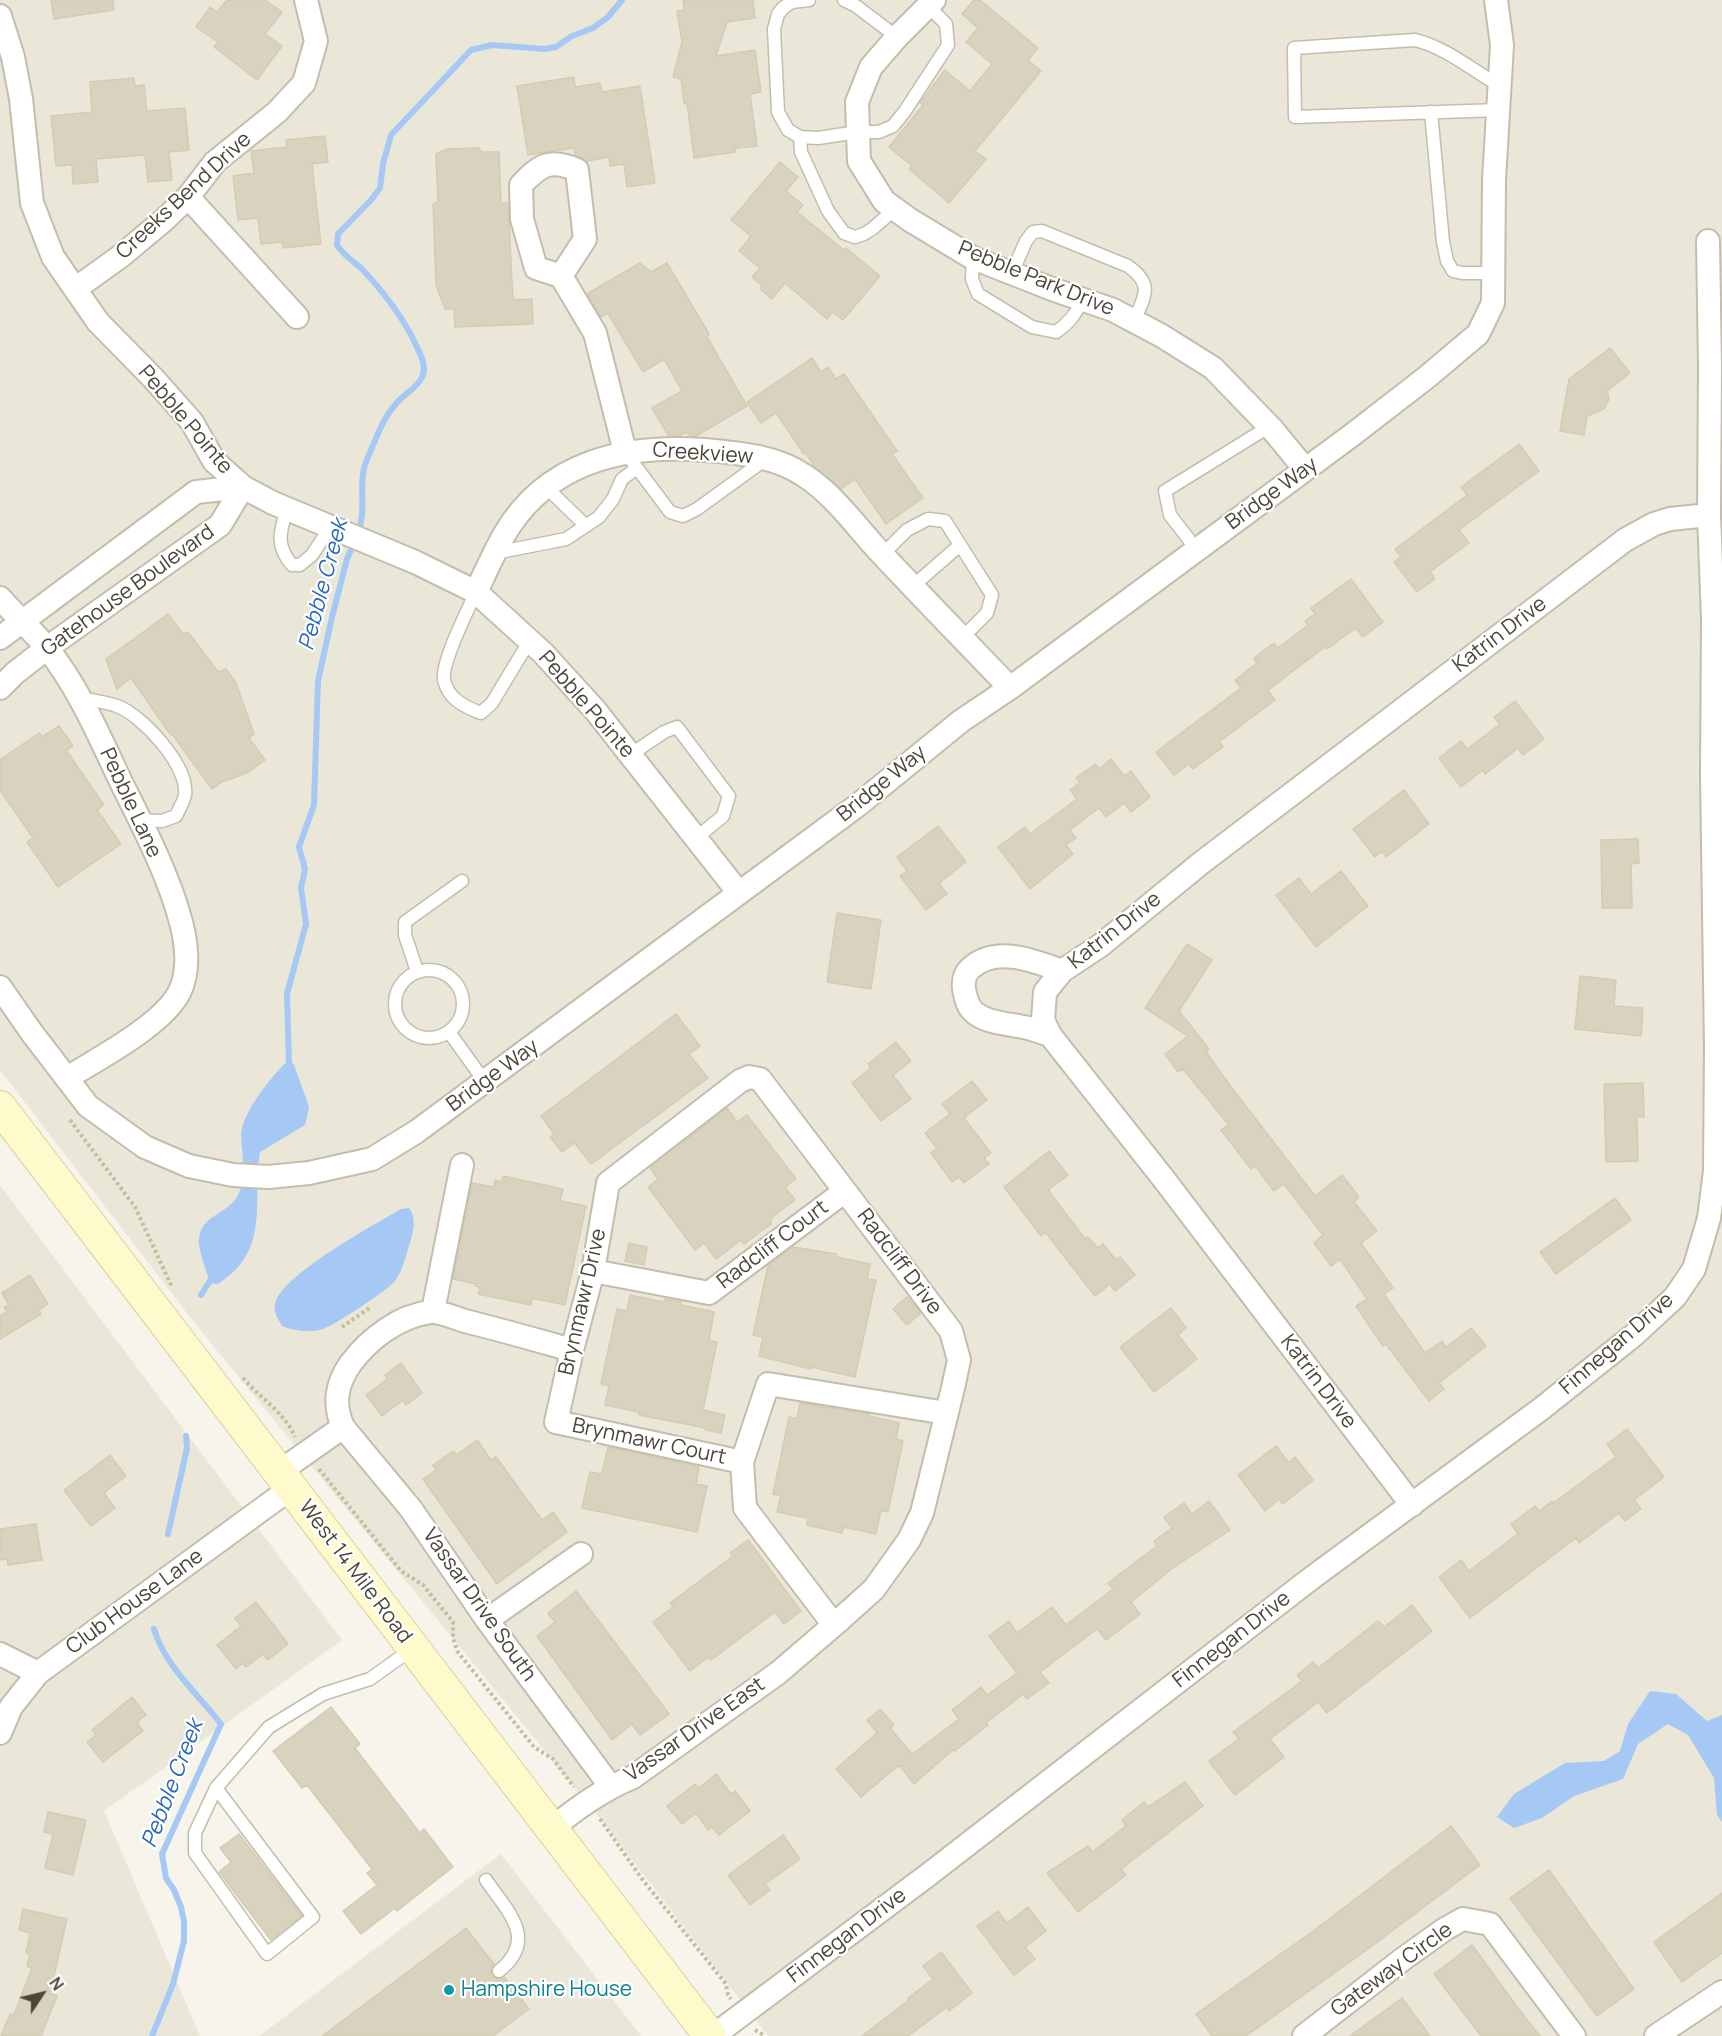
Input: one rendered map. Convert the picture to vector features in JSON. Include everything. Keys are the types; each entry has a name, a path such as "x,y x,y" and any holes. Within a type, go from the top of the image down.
{"street":[{"name":"Creeks Bend Drive","path":"75,289 122,256 188,197 215,162 277,112 304,83 316,41 306,0"},
{"name":"Bridge Way","path":"0,987 88,1106 145,1147 189,1166 233,1175 267,1177 309,1173 372,1159 416,1132 858,806 961,721 1010,688 1197,550 1427,377 1478,334 1493,303 1494,180 1502,45 1496,0"},
{"name":"Pebble Park Drive","path":"931,3 897,37 871,68 857,102 859,161 884,201 909,220 973,258 1113,310 1162,336 1213,368 1270,426 1305,469"},
{"name":"Pebble Pointe","path":"0,16 14,57 21,99 32,203 53,257 98,322 192,422 214,461 243,487 390,551 476,592 530,640 595,711 739,893"},
{"path":"561,276 585,239 577,170 566,165 552,163 537,168 521,186 522,219 536,268 561,276 595,333 631,460"},
{"path":"188,197 297,317"},
{"name":"Finnegan Drive","path":"711,2036 744,2014 1309,1580 1541,1409 1634,1335 1675,1297 1694,1269 1709,1218 1715,1171 1713,619 1709,515 1708,242"},
{"name":"Creekview","path":"476,592 505,534 521,511 546,487 570,471 592,461 631,460 679,448 767,459 807,476 837,504 882,555 1010,688"},
{"name":"Gatehouse Boulevard","path":"0,638 196,492 243,487"},
{"name":"Gatehouse Boulevard","path":"0,688 47,648 220,525 243,487"},
{"name":"Katrin Drive","path":"1412,1505 1163,1178 1050,1035 1043,1020 1045,993 1062,971 1101,945 1201,862 1624,540 1654,524 1670,519 1709,515"},
{"name":"Pebble Lane","path":"0,598 47,648 79,698 140,820 172,895 181,923 187,956 186,975 178,994 166,1010 141,1031 67,1078"},
{"path":"1050,1035 975,1013 967,1002 964,984 967,971 977,962 994,956 1034,961 1062,971"},
{"name":"Radcliff Drive","path":"608,1183 740,1081 749,1077 760,1079 951,1331 958,1360 954,1388 922,1513 909,1540 874,1589 834,1625"},
{"name":"West 14 Mile Road","path":"0,1107 711,2036"},
{"path":"433,1311 462,1165"},
{"name":"Brynmawr Drive","path":"556,1422 593,1271 608,1183"},
{"name":"Radcliff Court","path":"593,1271 709,1293 845,1191"},
{"path":"285,1480 306,1454 343,1427 336,1412 337,1400 341,1383 355,1358 369,1342 408,1317 433,1311 572,1350"},
{"path":"834,1625 745,1508 742,1462 768,1384 946,1413"},
{"name":"Brynmawr Court","path":"556,1422 742,1462"},
{"name":"Vassar Drive South","path":"343,1427 411,1509 487,1620 611,1786"},
{"name":"Club House Lane","path":"0,1733 11,1707 38,1673 285,1480"},
{"path":"487,1620 581,1554"},
{"name":"Vassar Drive East","path":"551,1829 585,1802 611,1786 633,1777 778,1673 834,1625"},
{"path":"0,1654 38,1673"},
{"name":"Gateway Circle","path":"1304,2036 1402,1959 1463,1919 1490,1924 1574,2036"},
{"path":"1656,2036 1722,1992"}],"lane":[{"path":"809,0 792,2 778,14 774,29 778,112 788,130 800,137 818,138 858,132 879,132 892,126 905,111 948,45 946,24 931,3"},
{"path":"844,0 856,6 897,37"},
{"path":"1499,110 1295,117 1294,48 1415,40 1428,43 1454,56 1500,86"},
{"path":"1431,112 1443,242 1448,261 1453,271 1493,273"},
{"path":"800,137 801,152 828,211 844,233 855,237 864,234 895,209"},
{"path":"1012,273 1032,232 1042,231 1128,266 1138,274 1146,284 1145,294 1134,321"},
{"path":"973,258 972,279 978,294 1032,327 1056,332 1066,326 1076,314 1082,300"},
{"path":"1197,550 1170,515 1165,490 1270,426"},
{"path":"495,553 566,539 586,526 599,517 612,499 631,460 670,512 683,516 697,509 767,459"},
{"path":"546,487 586,526"},
{"path":"287,508 279,535 283,554 292,565 300,565 312,555 332,526"},
{"path":"882,555 907,530 928,519 945,521 992,595 987,613 962,638"},
{"path":"913,586 960,545"},
{"path":"476,592 451,651 444,680 452,696 462,706 481,713 492,703 530,640"},
{"path":"79,698 118,706 135,717 160,741 175,761 184,781 185,796 176,816 162,821 140,820"},
{"path":"630,755 664,732 677,727 729,796 723,816 695,838"},
{"path":"417,971 405,935 405,922 462,881"},
{"path":"428,969 449,975 462,993 464,1004 462,1015 449,1032 438,1037 420,1037 405,1029 394,1008 395,996 400,985 408,976 417,971 428,969"},
{"path":"449,1032 485,1082"},
{"path":"216,1788 313,1917 267,1954 195,1853 195,1833 216,1788 269,1727 322,1694 370,1679 413,1648"},
{"path":"486,1880 518,1928 517,1952 499,1971"}],"path":[{"path":"67,1117 135,1207 174,1290"},
{"path":"342,1328 371,1307"},
{"path":"240,1374 254,1392 291,1426 296,1440 306,1454 401,1572 423,1585 453,1622 453,1638 457,1652 534,1748 553,1759 603,1822 642,1880 726,1984 728,1995 755,2030 765,2036"}],"shaded area":[{"path":"0,0 1722,0 1722,2036 768,2036 603,1822 197,1326 0,1070"},
{"path":"0,1185 342,1640 104,1811 200,2036 0,2036"},
{"name":"Hampshire House","path":"501,1854 641,2036 259,2036"}],"water":[{"path":"290,1059 308,1104 305,1125 260,1152 256,1225 252,1241 246,1256 235,1271 218,1284 210,1283 199,1247 201,1230 210,1219 229,1206 238,1195 243,1173 242,1127 252,1106 267,1084"},
{"path":"409,1208 413,1219 413,1231 402,1267 394,1282 360,1308 323,1329 302,1331 282,1326 275,1313 275,1304 281,1292 293,1279 351,1238 401,1209"},
{"path":"1650,1691 1676,1694 1707,1721 1722,1715 1722,1822 1717,1815 1714,1778 1688,1735 1668,1724 1638,1744 1623,1779 1574,1796 1542,1818 1514,1828 1497,1817 1514,1794 1565,1763 1604,1761 1620,1751 1628,1724"}],"building":[{"path":"51,0 113,0 114,10 54,19"},
{"path":"227,0 265,0 282,12 265,34 282,46 257,80 214,47 218,42 196,27 210,7 217,12"},
{"path":"683,0 753,0 755,18 727,22 716,56 755,50 761,92 750,94 757,146 736,148 735,152 694,158 687,103 684,103 681,79 673,77 682,42 677,11 684,10"},
{"path":"974,0 980,0 1038,48 1028,60 1041,71 975,151 986,159 949,203 909,169 912,166 889,147 923,105 920,103 945,70 970,91 992,64 966,42 978,28 962,14"},
{"path":"574,77 575,87 600,83 602,92 640,86 655,183 627,187 624,164 610,166 609,157 587,161 575,155 574,148 528,155 517,86"},
{"path":"134,78 135,86 144,85 147,111 185,108 189,150 169,152 172,180 148,182 145,155 96,159 98,182 73,184 72,165 56,166 51,116 92,112 90,82"},
{"path":"325,136 328,162 312,164 321,244 283,248 282,242 261,244 258,218 238,220 233,176 254,173 251,151 287,147 286,140"},
{"path":"479,148 481,152 499,152 501,203 508,203 513,300 532,299 533,324 455,327 454,309 445,309 436,285 433,204 438,202 436,154 447,149"},
{"path":"780,162 798,177 786,191 803,205 797,212 880,276 843,320 833,312 827,319 785,283 772,299 760,289 762,286 752,277 760,268 739,251 751,236 731,220"},
{"path":"640,263 651,272 667,263 709,334 707,337 747,406 696,436 691,436 686,432 679,436 669,436 652,408 682,391 664,359 643,372 608,313 601,317 587,294"},
{"path":"1610,348 1630,373 1607,391 1609,399 1604,409 1587,416 1584,435 1560,431 1569,379"},
{"path":"812,358 821,372 828,367 836,379 844,374 897,451 892,454 923,498 886,524 855,479 841,489 815,467 776,413 761,423 747,402"},
{"path":"1519,444 1539,471 1459,530 1469,543 1430,572 1435,579 1417,592 1394,562 1401,557 1395,549 1467,495 1461,487"},
{"path":"1351,579 1383,622 1363,637 1356,628 1327,649 1325,647 1268,690 1275,700 1219,742 1223,747 1193,769 1189,764 1174,775 1156,752 1241,688 1235,680 1257,663 1254,658 1274,643 1278,648 1308,625 1305,621 1315,614 1311,608"},
{"path":"168,614 183,634 188,632 218,672 226,669 236,683 254,734 249,738 265,760 249,772 222,782 212,789 131,678 117,689 106,659"},
{"path":"1515,701 1544,739 1523,755 1518,748 1485,774 1483,770 1461,787 1439,758 1461,741 1467,749 1500,724 1494,717"},
{"path":"59,726 73,746 66,750 104,805 97,810 121,844 58,887 27,842 33,838 0,790 0,760 39,733 42,737"},
{"path":"1111,759 1124,776 1131,771 1150,797 1131,812 1124,803 1106,817 1099,808 1070,830 1076,838 1066,845 1073,854 1030,889 998,847 1025,827 1030,834 1077,799 1070,790 1080,783 1076,778 1095,764 1099,769"},
{"path":"1404,790 1429,824 1386,857 1382,851 1375,857 1353,829"},
{"path":"938,826 966,862 939,883 947,894 926,910 900,876 907,871 897,857"},
{"path":"1638,839 1639,863 1631,864 1632,908 1602,908 1601,840"},
{"path":"1341,871 1368,906 1316,947 1276,895 1299,878 1311,894"},
{"path":"837,913 881,920 871,989 827,982"},
{"path":"1187,944 1212,960 1179,1011 1209,1049 1206,1052 1232,1088 1315,1196 1342,1175 1359,1197 1354,1202 1377,1231 1361,1243 1393,1288 1384,1294 1425,1353 1442,1341 1446,1347 1471,1328 1486,1346 1439,1383 1444,1389 1429,1401 1386,1344 1383,1346 1356,1306 1367,1299 1340,1259 1331,1266 1314,1243 1323,1235 1284,1184 1274,1191 1255,1166 1251,1169 1221,1130 1229,1125 1183,1069 1178,1072 1165,1054 1188,1036 1145,1008"},
{"path":"1580,976 1616,980 1614,1006 1643,1008 1641,1036 1575,1029"},
{"path":"676,1014 700,1046 689,1054 708,1078 591,1164 573,1141 573,1144 562,1152 550,1137 554,1134 541,1116"},
{"path":"896,1042 911,1061 893,1075 911,1099 881,1121 852,1083 871,1068 868,1064"},
{"path":"972,1081 987,1100 964,1118 991,1153 984,1158 989,1164 964,1183 959,1177 952,1182 931,1153 937,1148 925,1133 950,1114 942,1104"},
{"path":"1643,1083 1644,1117 1637,1117 1638,1161 1606,1162 1604,1084"},
{"path":"727,1108 737,1122 747,1115 796,1179 785,1187 795,1200 771,1218 771,1224 744,1244 741,1240 716,1259 704,1243 695,1250 648,1187 658,1179 650,1168"},
{"path":"1049,1151 1068,1175 1048,1190 1085,1239 1088,1237 1098,1248 1103,1244 1116,1260 1120,1257 1135,1275 1115,1291 1110,1284 1095,1296 1045,1232 1041,1236 1004,1187"},
{"path":"503,1176 563,1189 560,1201 586,1206 565,1305 532,1298 531,1305 478,1294 480,1287 475,1284 453,1279 472,1183 494,1187 495,1180 502,1182"},
{"path":"1615,1198 1631,1220 1556,1274 1540,1252"},
{"path":"629,1243 647,1247 644,1265 625,1261"},
{"path":"793,1247 836,1254 836,1257 870,1264 867,1279 876,1280 855,1377 759,1356 763,1337 753,1335 768,1266"},
{"path":"30,1275 48,1304 39,1310 41,1314 0,1339 0,1316 7,1312 4,1307 9,1305 2,1293"},
{"path":"630,1295 664,1302 665,1299 681,1302 681,1305 714,1312 709,1340 717,1342 703,1410 725,1415 721,1433 605,1405 609,1386 601,1384 617,1309 627,1311"},
{"path":"907,1297 921,1313 907,1325 893,1309"},
{"path":"1171,1308 1186,1328 1178,1335 1197,1359 1154,1392 1120,1347"},
{"path":"401,1363 422,1393 406,1405 403,1400 382,1416 366,1395 387,1379 385,1375"},
{"path":"800,1403 869,1414 869,1416 899,1423 896,1439 903,1441 888,1512 881,1510 876,1534 844,1527 842,1533 807,1525 808,1518 777,1512 781,1496 773,1494 789,1417 797,1419"},
{"path":"1627,1429 1664,1477 1634,1500 1641,1509 1625,1521 1619,1513 1579,1543 1576,1538 1470,1618 1439,1577 1461,1560 1469,1571 1518,1534 1511,1524 1535,1506 1539,1511 1552,1501 1553,1503 1616,1457 1607,1444"},
{"path":"477,1440 491,1460 496,1457 542,1520 553,1512 567,1532 497,1584 423,1479 436,1470 433,1465 453,1451 456,1455"},
{"path":"1276,1446 1289,1463 1295,1457 1313,1480 1283,1504 1279,1499 1265,1511 1238,1475"},
{"path":"608,1447 699,1467 696,1484 707,1486 697,1532 582,1508 590,1472 602,1474"},
{"path":"110,1455 126,1476 104,1493 115,1508 91,1526 64,1490"},
{"path":"1209,1501 1230,1530 1173,1568 1131,1602 1140,1614 1106,1640 1097,1629 1040,1672 1049,1683 1027,1699 1023,1694 914,1784 899,1765 861,1797 836,1769 877,1733 867,1720 880,1709 894,1725 890,1728 912,1754 918,1750 959,1719 952,1710 981,1687 987,1695 1017,1673 989,1636 1009,1621 1017,1633 1052,1607 1066,1625 1113,1589 1108,1583 1157,1546 1154,1541 1172,1528 1164,1517 1184,1503 1192,1514"},
{"path":"36,1524 42,1560 8,1565 7,1559 0,1560 0,1529"},
{"path":"748,1540 801,1611 784,1624 775,1612 711,1660 709,1657 690,1671 653,1622 673,1607 670,1603 733,1556 730,1553"},
{"path":"576,1591 669,1714 640,1735 632,1724 612,1740 537,1636 555,1622 548,1613"},
{"path":"256,1602 288,1644 268,1660 263,1654 246,1667 243,1663 236,1669 217,1645 241,1626 235,1618"},
{"path":"1412,1605 1432,1631 1327,1713 1318,1702 1270,1739 1284,1757 1235,1795 1209,1761 1239,1739 1233,1732 1302,1681 1297,1675 1313,1662 1318,1668 1378,1621 1384,1627"},
{"path":"132,1697 146,1715 137,1722 143,1731 103,1762 87,1742 96,1735 92,1730"},
{"path":"331,1707 360,1744 355,1748 420,1833 424,1829 453,1867 397,1911 395,1908 361,1934 343,1911 377,1885 367,1873 372,1869 307,1785 302,1788 273,1751"},
{"path":"716,1774 731,1794 735,1791 750,1811 719,1835 712,1827 708,1830 696,1813 682,1824 667,1806 695,1784 699,1788"},
{"path":"1185,1782 1203,1806 1121,1869 1126,1875 1078,1912 1047,1873 1088,1846 1092,1852 1126,1826 1122,1820 1144,1802 1148,1807"},
{"path":"48,1812 86,1820 73,1875 45,1868 53,1834 44,1832"},
{"path":"1451,1826 1480,1865 1364,1952 1246,2036 1212,2036 1196,2014 1312,1932"},
{"path":"239,1834 302,1916 271,1940 219,1872 231,1862 220,1848"},
{"path":"783,1835 800,1859 765,1884 770,1890 750,1905 728,1875"},
{"path":"1549,1870 1634,1989 1597,2016 1510,1898"},
{"path":"1722,1893 1722,1953 1682,1982 1654,1942"},
{"path":"1028,1907 1046,1931 1025,1947 1035,1959 1014,1975 977,1926 998,1911 1007,1923"},
{"path":"23,1909 67,1919 50,1993 57,1996 41,2036 1,2036 10,2014 14,2015 32,1968 27,1966 30,1954 26,1953 30,1933 19,1930"},
{"name":"Hampshire House","path":"466,1928 494,1964 491,1969 493,1976 497,1979 504,1977 529,2009 493,2036 322,2036"},
{"path":"1472,1945 1540,2036 1481,2036 1434,1974"},
{"path":"941,1952 972,1993 949,2011 947,2007 908,2036 862,2036 933,1979 923,1966"},
{"path":"1402,1998 1430,2036 1350,2036"}],"waterway":[{"name":"Pebble Creek","path":"358,533 362,514 363,476 368,457 386,417 398,401 419,383 424,366 411,334 398,313 360,267 339,249 338,234 380,188 383,164 391,135 471,50 492,45 545,49 556,47 572,36 593,28 608,17 622,0"},
{"name":"Pebble Creek","path":"289,1066 287,994 306,924 301,888 305,869 299,847 314,805 318,681 347,559 354,543"},
{"name":"Pebble Creek","path":"201,1295 213,1276"},
{"name":"Pebble Creek","path":"168,1534 187,1448 186,1436"},
{"name":"Pebble Creek","path":"152,2036 173,1984 184,1941 181,1907 166,1878 162,1854 221,1724 174,1667 154,1629"}],"place":[{"name":"Hampshire House","path":"449,1990"}]}
